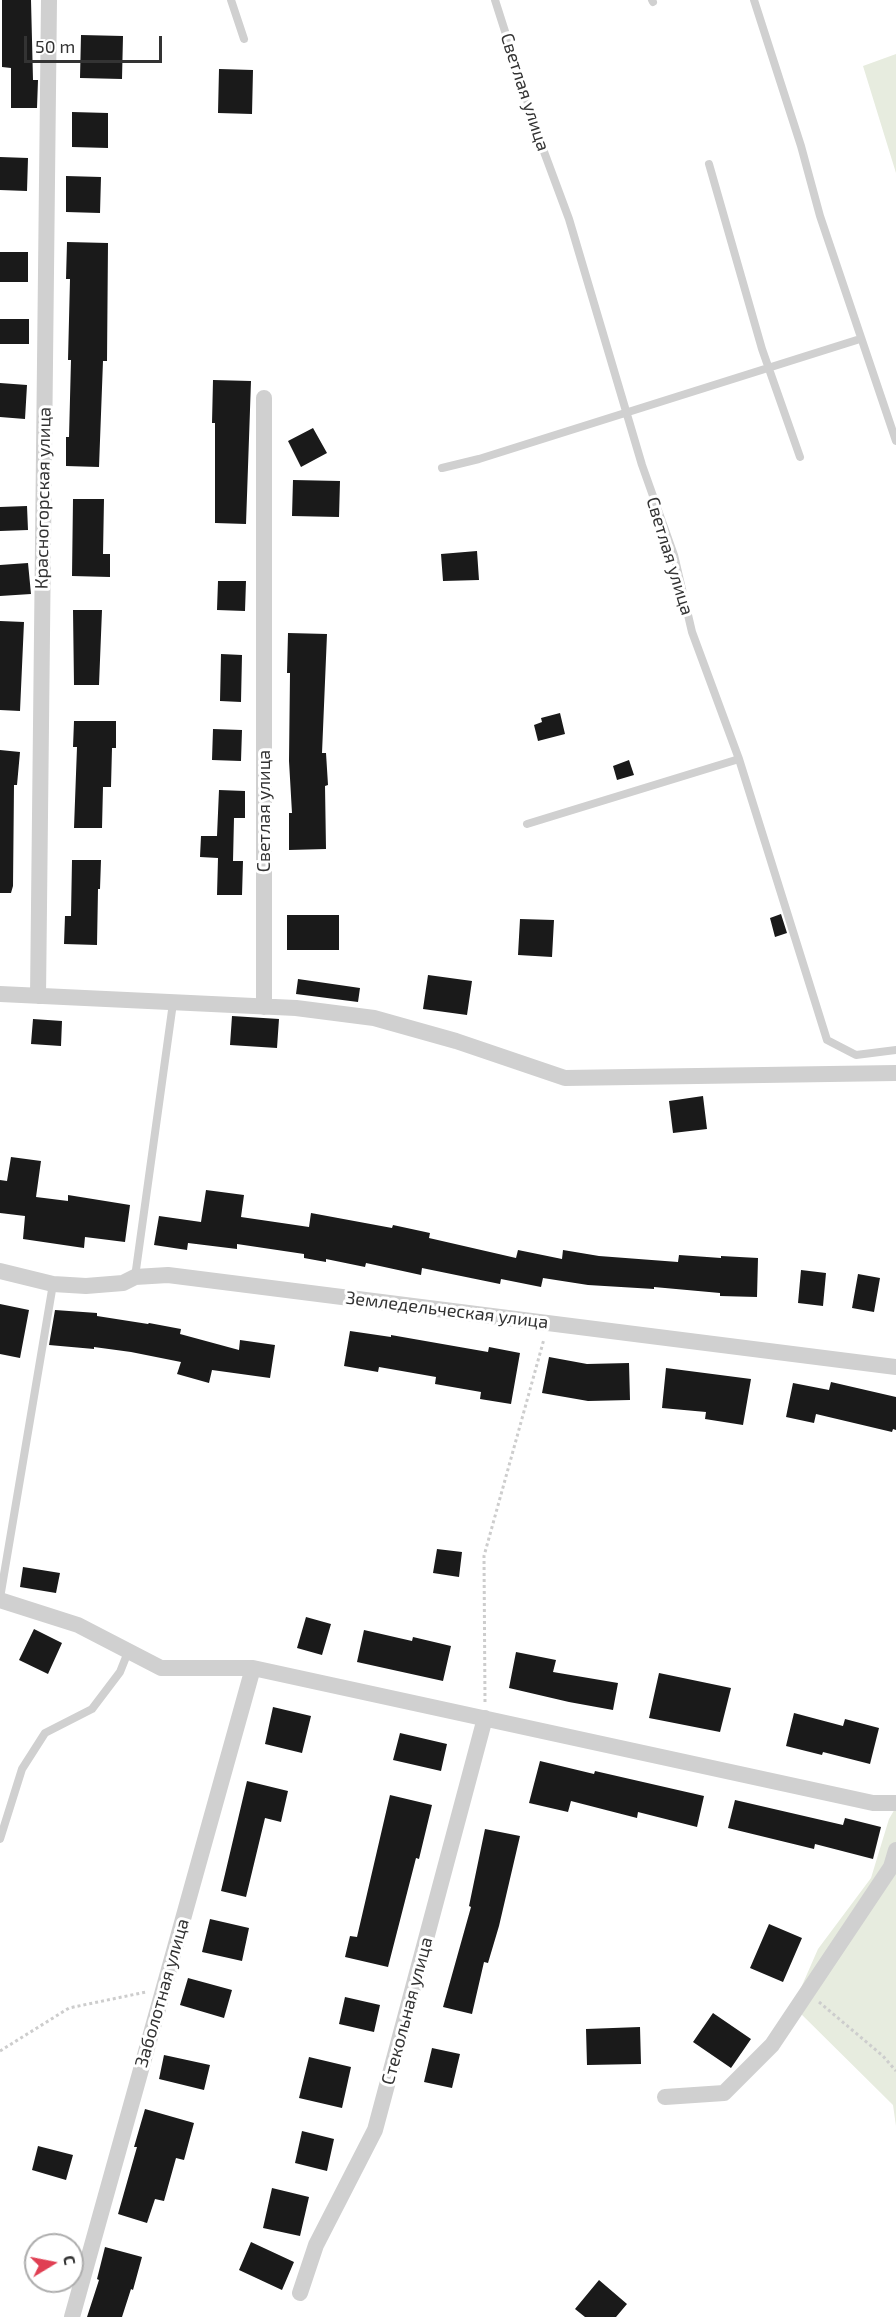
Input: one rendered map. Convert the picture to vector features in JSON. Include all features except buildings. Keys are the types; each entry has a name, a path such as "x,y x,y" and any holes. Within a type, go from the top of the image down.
{"street":[{"name":"Красногорская улица","path":"38,996 49,0"},
{"name":"Светлая улица","path":"264,398 264,1007"},
{"path":"0,994 296,1008 374,1018 456,1041 565,1078 896,1073"},
{"name":"Земледельческая улица","path":"0,1271 53,1284 86,1286 123,1283 135,1277 168,1275 896,1366"},
{"path":"0,1599 78,1625 162,1668 253,1668 873,1803 896,1803"},
{"name":"Заболотная улица","path":"72,2317 253,1668"},
{"name":"Стекольная улица","path":"300,2293 316,2245 375,2130 485,1718"},
{"path":"665,2097 724,2093 772,2045 891,1867 896,1850"}],"lane":[{"path":"231,0 244,39"},
{"name":"Светлая улица","path":"495,0 540,141 569,219 642,465 674,555 692,632 739,759 827,1040 856,1055 896,1050"},
{"path":"754,0 801,146 820,216 896,441"},
{"path":"709,164 768,368 800,457"},
{"path":"442,468 479,459 860,339"},
{"path":"527,824 739,759"},
{"path":"135,1277 173,1003"},
{"path":"0,1599 53,1284"},
{"path":"0,1839 22,1769 45,1733 92,1709 120,1672 128,1652"}],"path":[{"path":"485,1718 484,1556 549,1323"},
{"path":"0,2051 69,2008 164,1988"},
{"path":"807,1992 883,2056 896,2071"}],"shaded area":[{"path":"896,54 896,173 863,66"},
{"path":"896,1807 896,2126 893,2105 793,2006 818,1949 871,1878 889,1819"}]}
